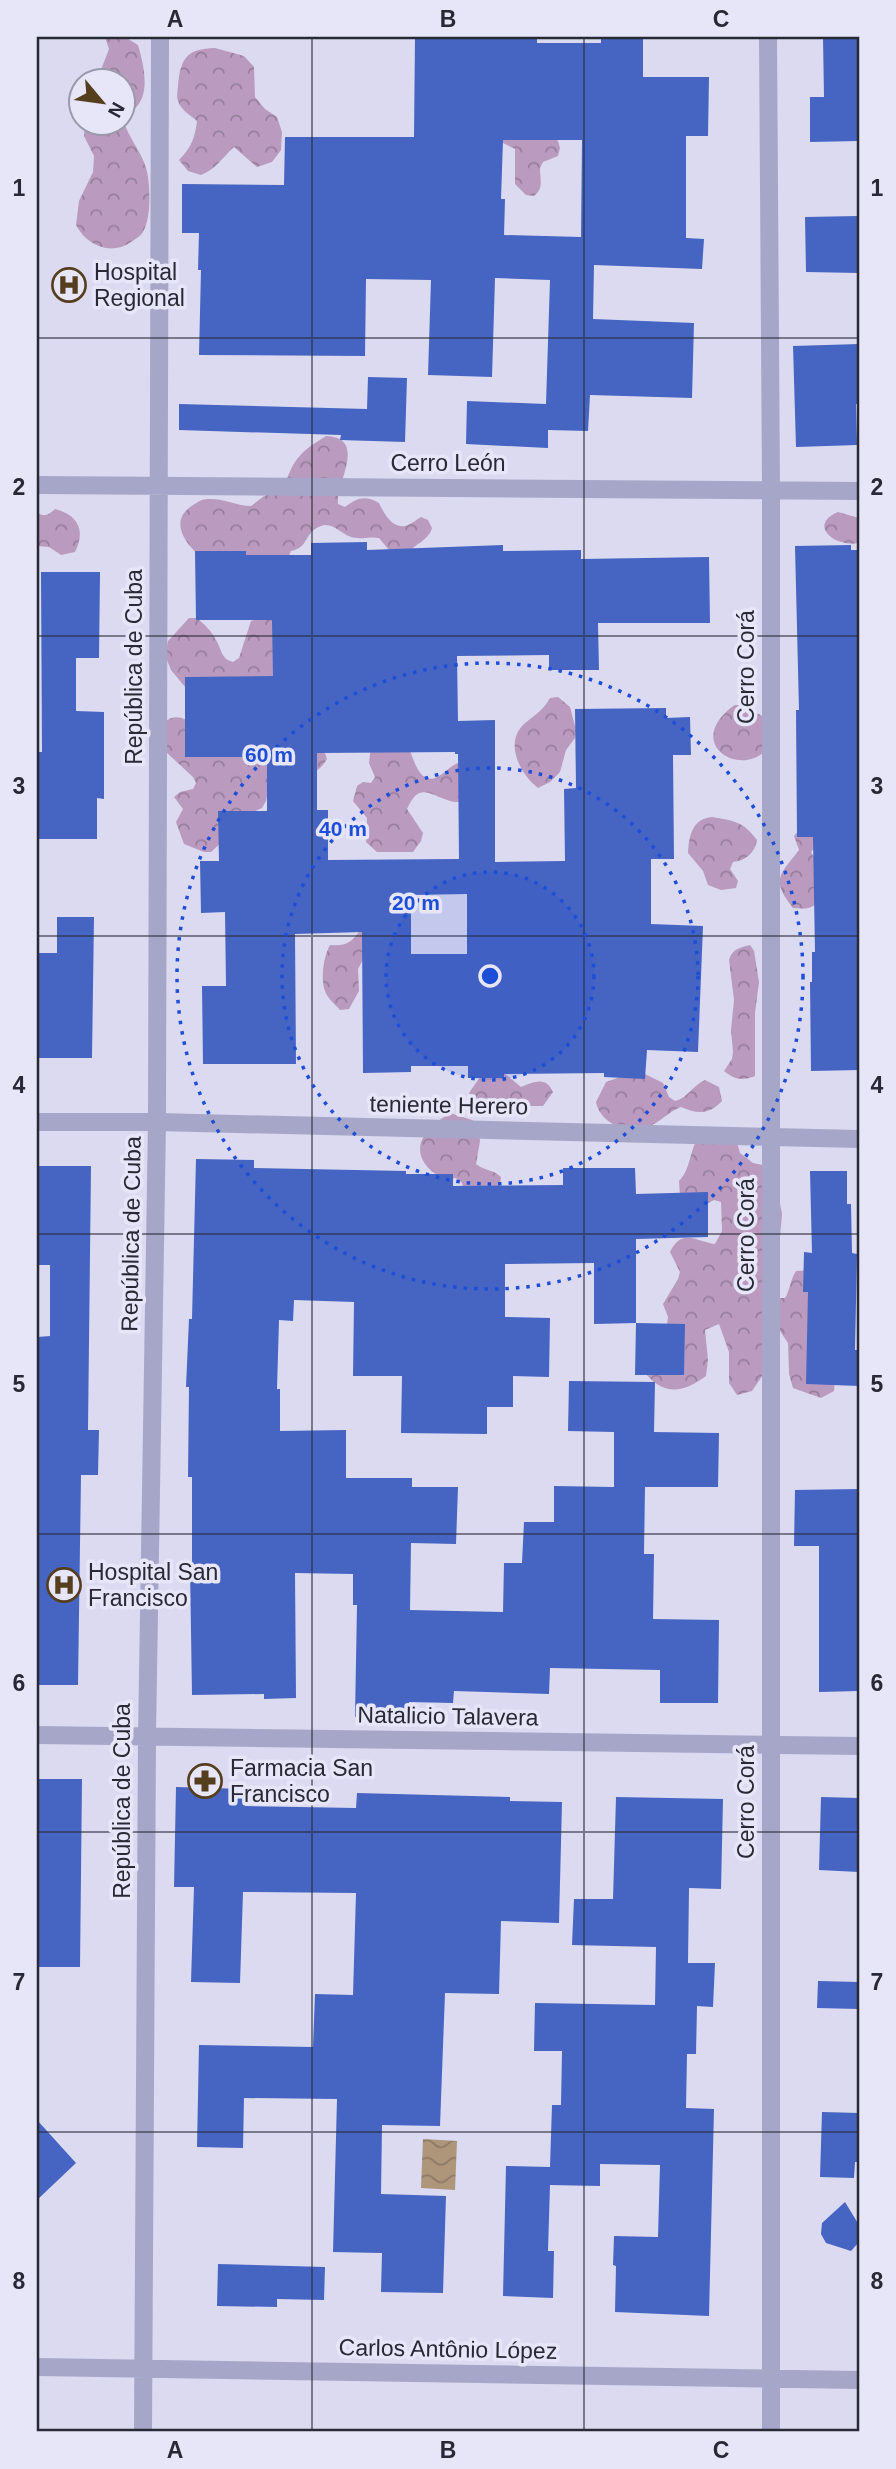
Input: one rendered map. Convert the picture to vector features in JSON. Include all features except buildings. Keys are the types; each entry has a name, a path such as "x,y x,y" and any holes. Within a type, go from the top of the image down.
{"street":[{"name":"República de Cuba","path":"143,2432 147,1736 157,1122 160,37"},
{"name":"Cerro Corá","path":"768,37 771,489 771,2432"},
{"name":"Cerro León","path":"37,485 859,491"},
{"name":"teniente Herero","path":"37,1122 157,1122 859,1139"},
{"name":"Natalicio Talavera","path":"37,1735 859,1746"},
{"name":"Carlos Antônio López","path":"37,2367 859,2380"}],"green space":[{"path":"105,37 125,37 138,45 145,84 142,99 136,107 136,66 102,66 109,49"},
{"path":"215,48 244,56 254,67 255,97 265,109 277,117 282,132 281,150 272,162 257,167 234,147 215,166 201,175 188,171 179,160 192,142 197,121 179,104 178,85 181,68 187,56 198,50"},
{"path":"481,61 558,141 558,156 543,162 540,168 540,187 534,196 526,195 515,184 515,149 501,142"},
{"path":"84,136 130,136 147,170 149,212 146,226 131,242 116,248 100,247 93,243 76,225 79,201 93,172 94,156"},
{"path":"326,436 345,444 348,453 338,504 345,507 354,501 369,499 379,503 392,522 400,526 421,517 428,520 432,528 425,539 408,553 389,550 379,538 351,537 326,525 315,529 300,547 291,551 288,558 202,558 186,541 181,521 189,508 208,499 251,506 264,496 284,488 299,457"},
{"path":"55,509 69,515 78,524 80,537 75,552 61,555 49,547 37,546 37,513 47,515"},
{"path":"838,512 859,518 859,543 841,542 828,534 825,523"},
{"path":"265,617 279,622 327,759 309,775 269,786 262,808 255,811 211,852 204,852 184,844 176,822 183,809 174,797 180,792 193,789 196,783 165,751 165,722 177,717 197,726 190,693 171,670 165,655 168,641 189,618 196,618 212,634 224,656 233,662 239,658 251,621"},
{"path":"558,697 570,707 576,730 575,738 566,750 560,772 550,782 538,788 517,759 515,741 523,725 541,710 550,698"},
{"path":"735,705 744,705 762,716 767,749 757,757 736,760 718,750 714,742 714,732 719,720"},
{"path":"371,746 410,751 420,772 428,778 439,776 458,763 465,766 468,801 452,802 425,792 416,795 411,801 407,809 423,833 413,852 377,852 366,842 367,818 353,801 357,786 363,782 371,783 375,777 369,763"},
{"path":"712,817 738,823 757,840 749,856 733,862 730,869 738,881 736,888 721,890 708,885 703,871 688,853 693,829 700,821"},
{"path":"799,830 807,830 820,841 811,852 815,859 819,901 804,909 793,908 780,883 783,872 799,850 794,836"},
{"path":"361,929 372,943 358,969 359,991 349,1009 340,1010 327,996 324,986 326,955 330,945 348,943"},
{"path":"750,945 754,951 759,982 755,1013 755,1076 739,1079 724,1071 733,1052 731,1030 734,1000 729,960 734,951"},
{"path":"504,1073 521,1087 543,1082 553,1092 543,1106 521,1106 515,1110 501,1112 479,1105 469,1093 482,1074"},
{"path":"643,1073 663,1083 669,1097 675,1101 705,1080 719,1087 722,1101 703,1112 681,1107 644,1128 626,1128 610,1122 599,1110 596,1102 606,1082"},
{"path":"450,1113 472,1120 478,1125 480,1141 476,1164 501,1177 498,1198 466,1198 462,1183 456,1178 441,1177 424,1162 420,1148 424,1136"},
{"path":"699,1136 736,1139 740,1153 753,1163 767,1166 774,1172 782,1214 777,1298 785,1298 796,1271 812,1270 835,1377 834,1391 821,1398 793,1388 789,1374 788,1343 772,1319 769,1366 752,1391 737,1395 729,1383 729,1352 719,1324 705,1330 708,1360 706,1376 697,1382 680,1389 664,1388 649,1378 642,1369 667,1325 668,1317 663,1304 680,1272 670,1252 675,1244 685,1238 715,1244 722,1231 721,1202 714,1200 687,1214 680,1197 679,1181 686,1171"}],"water":[{"path":"423,2139 457,2141 455,2190 421,2188"}],"place":[{"name":"Hospital Regional","path":"69,285"},
{"name":"Hospital San Francisco","path":"64,1585"},
{"name":"Farmacia San Francisco","path":"205,1781"}]}
